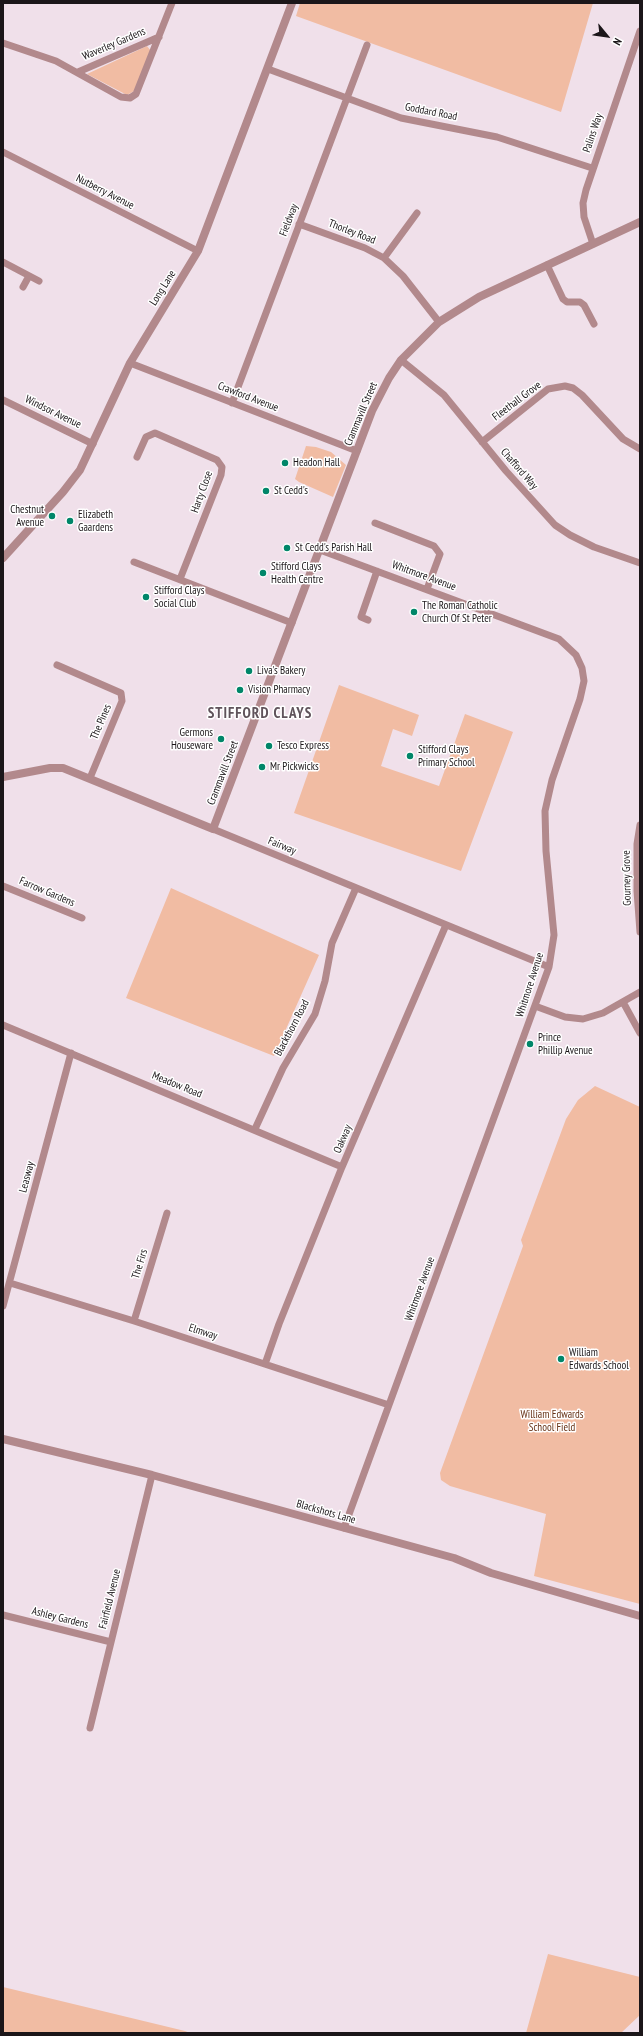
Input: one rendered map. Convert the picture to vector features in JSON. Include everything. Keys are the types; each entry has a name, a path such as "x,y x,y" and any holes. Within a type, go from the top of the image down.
{"street":[{"name":"Waverley Gardens","path":"3,43 56,61 121,97 130,98 136,94 172,3"},
{"name":"Long Lane","path":"3,558 72,481 83,466 130,363 198,251 292,3"},
{"name":"Palins Way","path":"593,244 585,220 583,203 592,168 640,31"},
{"name":"Waverley Gardens","path":"78,72 159,37"},
{"name":"Fieldway","path":"232,403 367,45"},
{"name":"Goddard Road","path":"268,69 413,121 472,131 497,137 592,168"},
{"name":"Nutberry Avenue","path":"3,152 198,251"},
{"path":"384,258 417,213"},
{"name":"Crammavill Street","path":"214,829 357,451 379,396 401,360 439,322 479,297 640,222"},
{"name":"Thorley Road","path":"300,224 365,248 384,258 403,276 439,322"},
{"path":"3,262 39,281"},
{"path":"547,265 563,299 567,302 580,302 584,304 594,324"},
{"path":"23,287 29,276"},
{"name":"Chafford Way","path":"401,360 444,395 482,442 555,525 570,535 594,547 640,562"},
{"name":"Crawford Avenue","path":"130,363 357,451"},
{"name":"Fleethall Grove","path":"482,442 548,389 565,386 573,388 582,395 623,438 640,449"},
{"name":"Windsor Avenue","path":"3,400 93,444"},
{"name":"Harty Close","path":"137,457 146,437 155,434 217,460 222,467 221,474 180,579"},
{"path":"375,524 434,546 440,554 427,589"},
{"name":"Whitmore Avenue","path":"320,550 555,637 570,648 581,664 584,681 552,780 545,811 546,851 554,935 549,968 344,1528"},
{"path":"134,562 292,623"},
{"path":"368,620 361,617 377,571"},
{"name":"The Pines","path":"58,665 121,693 122,701 90,778"},
{"name":"Fairway","path":"3,777 50,768 63,768 549,968"},
{"name":"Gourney Grove","path":"640,825 637,844 637,891 640,932"},
{"name":"Farrow Gardens","path":"3,886 82,918"},
{"name":"Blackthorn Road","path":"256,1129 283,1068 300,1041 314,1014 326,981 332,943 356,888"},
{"name":"Oakway","path":"265,1364 279,1324 342,1167 446,926"},
{"path":"535,1006 566,1017 583,1019 593,1017 640,992"},
{"path":"623,1002 640,1033"},
{"name":"Meadow Road","path":"3,1025 256,1129 342,1167"},
{"name":"Leasway","path":"3,1306 71,1053"},
{"name":"The Firs","path":"134,1321 167,1213"},
{"name":"Elmway","path":"10,1283 134,1321 389,1405"},
{"name":"Blackshots Lane","path":"3,1439 152,1475 454,1558 491,1573 640,1616"},
{"name":"Fairfield Avenue","path":"90,1728 152,1475"},
{"name":"Ashley Gardens","path":"3,1615 111,1642"}],"green space":[{"path":"300,3 593,3 561,112 296,16"},
{"path":"147,46 151,51 136,90 127,95 87,74"},
{"path":"306,446 316,447 331,452 346,465 333,497 295,479"},
{"path":"339,685 419,715 412,736 393,729 381,766 439,786 465,714 513,732 461,871 294,813"},
{"path":"171,888 319,955 274,1056 126,998"},
{"name":"William Edwards School Field","path":"595,1086 640,1107 640,1604 534,1576 546,1514 450,1486 441,1480 440,1473 523,1246 521,1240 566,1119 578,1100"},
{"path":"548,1954 640,1977 640,2015 621,2033 526,2033"},
{"path":"3,1987 185,2031 190,2033 3,2033"}],"place":[{"name":"Headon Hall","path":"285,463"},
{"name":"St Cedd's","path":"266,491"},
{"name":"Chestnut Avenue","path":"52,516"},
{"name":"Elizabeth Gaardens","path":"70,521"},
{"name":"St Cedd's Parish Hall","path":"287,548"},
{"name":"Stifford Clays Health Centre","path":"263,573"},
{"name":"Stifford Clays Social Club","path":"146,597"},
{"name":"The Roman Catholic Church Of St Peter","path":"414,612"},
{"name":"Liva's Bakery","path":"249,671"},
{"name":"Vision Pharmacy","path":"240,690"},
{"name":"Germons Houseware","path":"221,739"},
{"name":"Tesco Express","path":"269,746"},
{"name":"Stifford Clays Primary School","path":"410,756"},
{"name":"Mr Pickwicks","path":"262,767"},
{"name":"Prince Phillip Avenue","path":"530,1044"},
{"name":"William Edwards School","path":"561,1359"}],"district":[{"name":"STIFFORD CLAYS","path":"260,714"}]}
